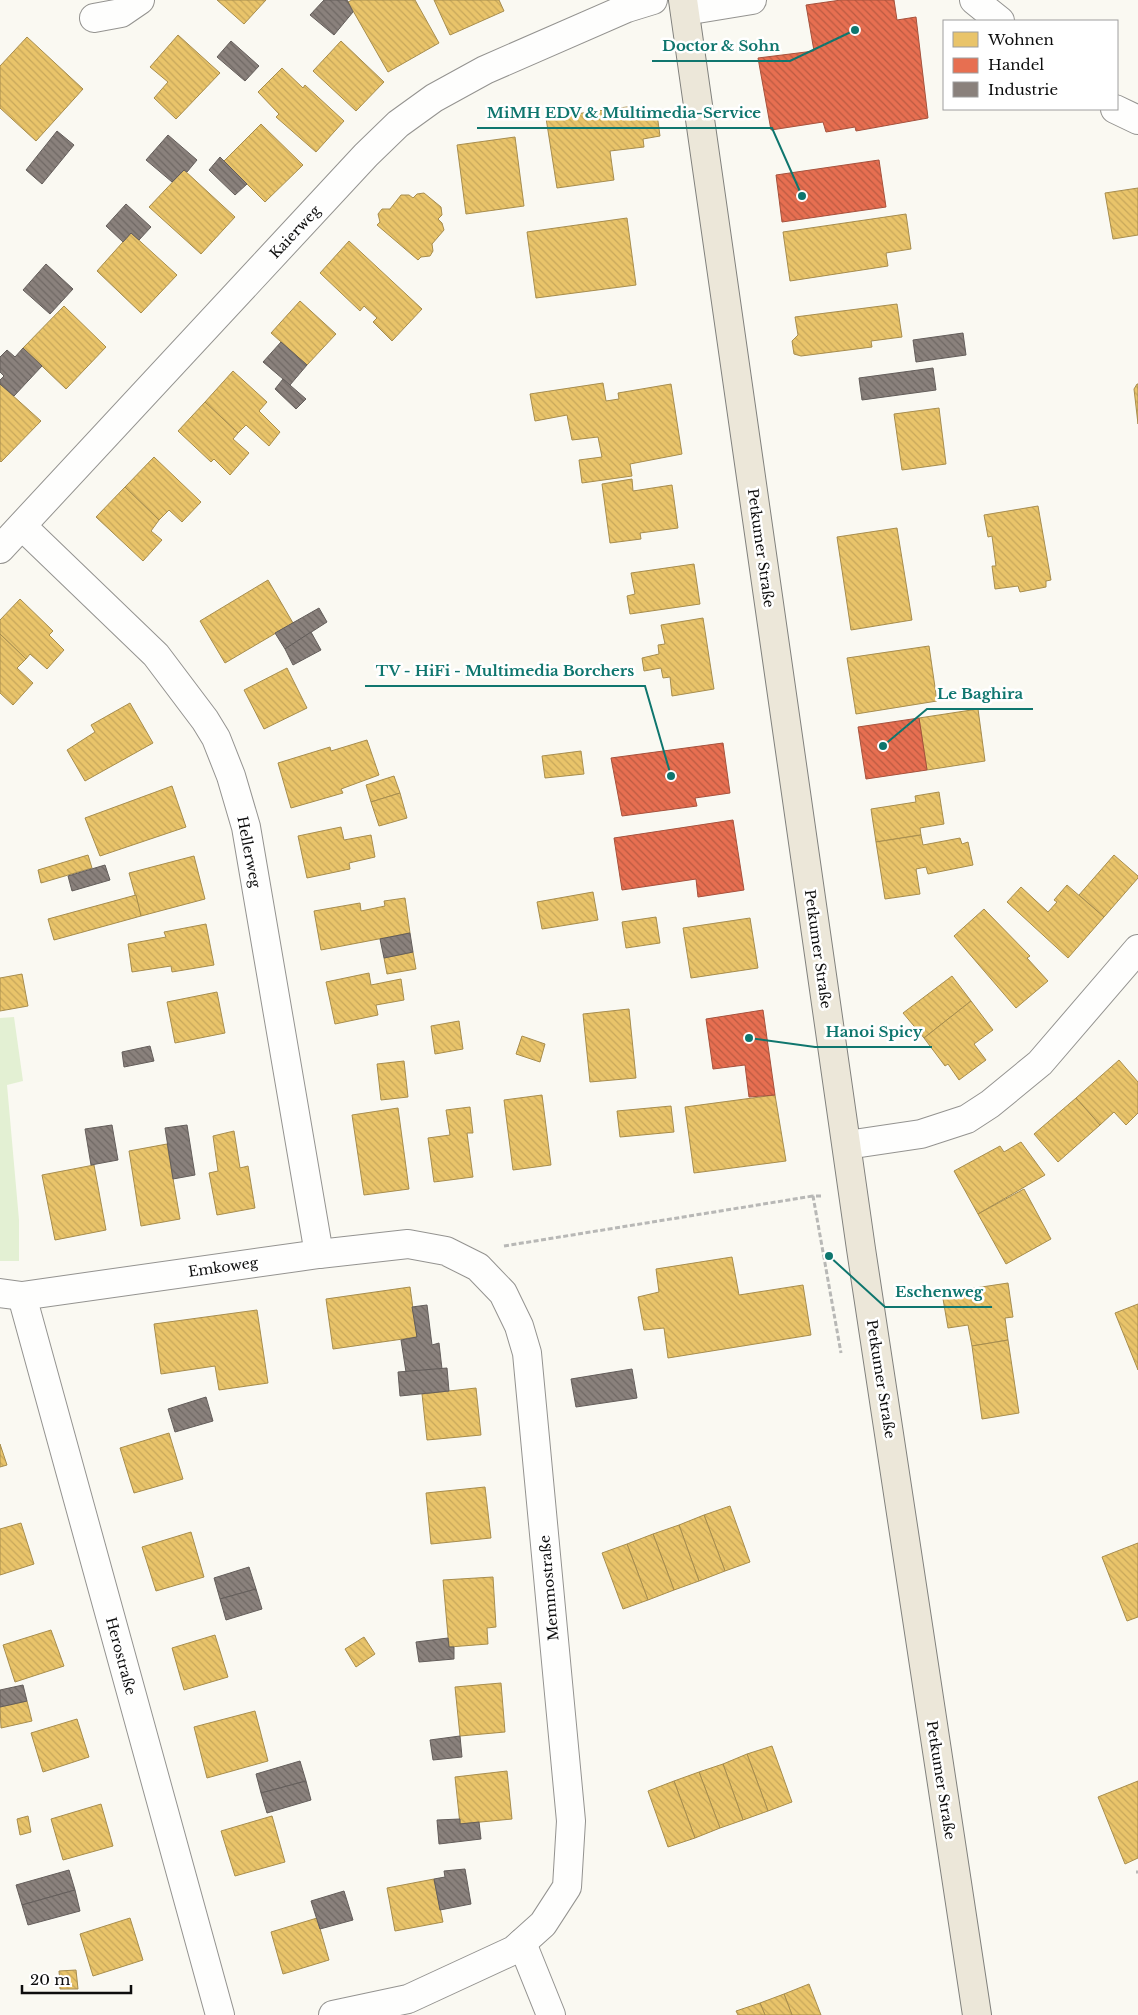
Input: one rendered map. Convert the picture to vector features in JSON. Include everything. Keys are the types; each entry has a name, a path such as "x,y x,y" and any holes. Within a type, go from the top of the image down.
{"main road":[{"name":"Petkumer Straße","path":"684,6 847,1145 860,1249 977,2015"}],"street":[{"path":"94,18 121,13 140,0"},
{"name":"Kaierweg","path":"0,550 366,155 398,124 434,98 485,70 627,8 654,0"},
{"path":"684,6 752,0"},
{"path":"974,0 999,20"},
{"path":"1117,110 1138,120"},
{"name":"Hellerweg","path":"22,526 156,655 205,720 219,745 231,776 246,827 319,1254"},
{"path":"847,1145 921,1134 967,1119 990,1104 1040,1063 1138,949"},
{"name":"Emkoweg","path":"11,1295 408,1244 446,1252"},
{"name":"Memmostraße","path":"333,2015 408,1999 514,1950 544,1924 567,1887 571,1821 527,1353 519,1326 503,1293 478,1268 446,1252"},
{"name":"Herostraße","path":"11,1295 220,2015"},
{"path":"522,1943 551,2015"}],"path":[{"path":"501,1246 813,1196"}],"green space":[{"path":"14,1017 23,1081 7,1085 19,1220 19,1261 0,1261 0,1018"}],"building: Wohnen":[{"path":"217,0 266,0 244,24"},
{"path":"352,0 415,0 439,43 388,72 348,2"},
{"path":"434,0 499,0 504,11 450,35"},
{"path":"178,35 220,73 176,119 154,98 168,82 150,67"},
{"path":"27,37 83,89 36,141 0,108 0,66"},
{"path":"341,41 384,82 356,111 313,71"},
{"path":"282,68 303,88 305,85 344,121 316,152 276,117 279,114 258,92"},
{"path":"634,106 636,117 657,114 660,136 643,139 644,147 610,151 614,180 557,188 546,118"},
{"path":"261,124 303,165 265,202 224,161"},
{"path":"515,137 524,206 466,214 457,145"},
{"path":"184,170 235,217 201,254 149,207"},
{"path":"1138,188 1138,235 1113,239 1105,193"},
{"path":"424,193 441,207 442,215 438,219 442,223 444,230 432,244 433,251 430,256 421,257 418,260 377,225 380,222 378,214 382,209 390,209 401,195 409,195 413,198 417,194"},
{"path":"906,214 911,249 886,253 888,266 790,281 783,232"},
{"path":"627,218 636,285 536,298 527,232"},
{"path":"131,233 177,275 141,313 97,271"},
{"path":"349,241 422,309 392,341 373,322 377,318 364,306 360,311 320,273"},
{"path":"300,301 336,334 307,365 271,333"},
{"path":"897,304 902,337 871,341 872,347 801,356 794,354 792,341 798,335 795,317"},
{"path":"64,306 106,347 66,389 23,348"},
{"path":"233,371 267,402 259,411 280,432 269,446 246,425 238,433 205,402"},
{"path":"603,383 606,401 619,399 618,393 671,384 682,454 630,464 632,476 582,483 579,460 602,457 598,437 572,440 567,415 535,421 530,394"},
{"path":"0,384 41,421 1,462 0,461"},
{"path":"1138,384 1138,424 1134,389"},
{"path":"205,402 238,433 233,439 249,453 230,475 214,459 211,462 178,431"},
{"path":"939,408 946,464 902,470 894,414"},
{"path":"154,457 201,502 182,522 169,510 159,520 125,487"},
{"path":"632,479 633,491 672,485 678,528 640,533 641,539 610,543 602,484"},
{"path":"125,487 159,520 151,531 162,540 143,561 96,517"},
{"path":"1038,506 1051,580 1046,581 1046,587 1020,592 1018,586 995,589 992,566 996,566 992,536 988,537 984,515"},
{"path":"897,528 912,620 851,630 837,537"},
{"path":"694,564 700,604 630,614 627,596 635,594 631,573"},
{"path":"268,580 293,623 225,663 200,621"},
{"path":"20,599 53,631 49,635 64,650 47,669 30,654 26,659 0,634 0,620"},
{"path":"703,618 714,689 672,696 670,677 663,678 661,668 644,671 642,658 659,654 658,645 665,644 661,625"},
{"path":"0,634 26,659 17,668 33,683 13,705 0,693"},
{"path":"929,646 937,701 856,714 847,658"},
{"path":"287,668 307,708 264,729 244,690"},
{"path":"130,703 153,743 85,781 67,750 95,732 91,725"},
{"path":"978,709 985,761 927,770 919,718"},
{"path":"367,740 379,775 341,789 343,793 291,808 278,763 330,747 331,751"},
{"path":"581,751 584,774 545,778 542,756"},
{"path":"394,776 400,793 371,802 366,785"},
{"path":"172,786 186,827 100,856 85,818"},
{"path":"939,792 944,824 920,828 921,835 876,842 871,809 916,802 915,796"},
{"path":"400,793 407,818 379,826 371,802"},
{"path":"341,827 344,840 371,835 375,857 349,863 350,869 307,878 298,836"},
{"path":"921,835 923,845 960,838 962,844 968,842 973,865 928,874 926,867 916,869 920,894 885,899 876,842"},
{"path":"88,855 92,868 41,883 38,870"},
{"path":"1114,855 1138,878 1104,917 1079,895"},
{"path":"194,856 205,899 141,916 129,873"},
{"path":"1067,885 1104,917 1068,958 1007,902 1021,887 1048,912 1057,902 1054,900"},
{"path":"593,892 598,920 542,929 537,902"},
{"path":"136,895 141,916 54,940 48,919"},
{"path":"405,898 410,933 321,950 314,911 360,903 361,911 385,906 384,901"},
{"path":"984,909 1030,956 1027,958 1048,981 1016,1008 954,936"},
{"path":"656,917 660,943 626,948 622,922"},
{"path":"750,918 758,968 691,978 683,928"},
{"path":"206,924 214,965 172,972 171,966 132,972 128,944 166,937 164,932"},
{"path":"413,952 416,969 387,974 384,958"},
{"path":"369,973 371,985 401,979 404,1000 376,1005 378,1015 335,1024 326,982"},
{"path":"22,974 28,1006 0,1011 0,978"},
{"path":"952,976 971,1001 924,1038 903,1013"},
{"path":"217,992 225,1033 175,1043 167,1002"},
{"path":"971,1001 993,1030 974,1044 986,1060 959,1080 948,1064 945,1066 924,1038"},
{"path":"629,1009 636,1078 590,1082 583,1014"},
{"path":"459,1021 463,1049 435,1054 431,1026"},
{"path":"522,1036 545,1044 540,1062 516,1054"},
{"path":"1119,1060 1138,1082 1138,1113 1126,1125 1114,1112 1100,1125 1076,1098"},
{"path":"404,1061 408,1097 381,1100 377,1064"},
{"path":"542,1095 551,1165 513,1170 504,1100"},
{"path":"775,1095 786,1161 694,1173 685,1107"},
{"path":"1076,1098 1100,1125 1058,1162 1034,1134"},
{"path":"671,1106 674,1132 620,1137 617,1111"},
{"path":"470,1107 473,1133 467,1133 473,1177 434,1182 428,1138 450,1135 446,1110"},
{"path":"398,1108 409,1189 364,1195 352,1115"},
{"path":"234,1131 240,1168 248,1166 255,1208 217,1215 209,1173 218,1171 213,1136"},
{"path":"1021,1142 1045,1175 978,1214 954,1171 1000,1146 1004,1152"},
{"path":"167,1144 180,1219 141,1226 129,1151"},
{"path":"94,1165 106,1230 55,1240 42,1175"},
{"path":"1024,1189 1051,1239 1006,1264 978,1214"},
{"path":"732,1257 739,1295 803,1285 811,1335 668,1358 664,1328 644,1330 638,1297 659,1292 656,1269"},
{"path":"1008,1283 1013,1317 1005,1318 1008,1340 972,1346 968,1325 948,1328 942,1293"},
{"path":"410,1287 417,1337 333,1349 326,1299"},
{"path":"1138,1304 1138,1370 1115,1313"},
{"path":"257,1310 268,1383 219,1390 215,1366 161,1374 154,1324"},
{"path":"1008,1340 1019,1413 982,1419 972,1346"},
{"path":"476,1388 481,1435 427,1440 422,1394"},
{"path":"169,1433 183,1479 134,1493 120,1448"},
{"path":"0,1444 7,1465 0,1467"},
{"path":"485,1487 491,1538 431,1544 426,1493"},
{"path":"730,1506 750,1562 725,1571 704,1515"},
{"path":"704,1515 725,1571 699,1581 679,1525"},
{"path":"21,1523 34,1564 0,1575 0,1529"},
{"path":"679,1525 699,1581 674,1590 653,1534"},
{"path":"191,1532 204,1577 156,1591 142,1547"},
{"path":"653,1534 674,1590 648,1600 627,1544"},
{"path":"1138,1543 1138,1617 1127,1621 1102,1557"},
{"path":"627,1544 648,1600 623,1609 602,1553"},
{"path":"493,1577 496,1627 487,1628 488,1644 449,1647 443,1580"},
{"path":"51,1630 64,1666 15,1682 3,1645"},
{"path":"215,1635 228,1677 184,1690 172,1648"},
{"path":"364,1637 375,1654 356,1667 345,1649"},
{"path":"501,1683 505,1732 460,1736 455,1687"},
{"path":"27,1701 32,1721 1,1728 0,1707"},
{"path":"255,1711 268,1761 207,1778 194,1727"},
{"path":"77,1719 89,1757 43,1772 31,1733"},
{"path":"772,1746 792,1802 768,1811 747,1754"},
{"path":"747,1754 768,1811 743,1820 723,1764"},
{"path":"723,1764 743,1820 720,1828 699,1772"},
{"path":"507,1771 512,1819 460,1824 455,1777"},
{"path":"699,1772 720,1828 695,1838 674,1781"},
{"path":"674,1781 695,1838 668,1847 648,1791"},
{"path":"1138,1781 1138,1858 1125,1864 1098,1797"},
{"path":"101,1804 113,1846 63,1860 51,1819"},
{"path":"28,1816 31,1832 20,1835 17,1819"},
{"path":"272,1816 285,1862 235,1876 221,1831"},
{"path":"434,1879 443,1922 395,1931 387,1888"},
{"path":"130,1918 143,1960 93,1976 80,1934"},
{"path":"317,1918 329,1960 283,1974 271,1932"},
{"path":"76,1970 78,1989 60,1989 59,1971"},
{"path":"809,1984 821,2015 792,2015 784,1994"},
{"path":"784,1994 792,2015 765,2015 760,2003"},
{"path":"760,2003 765,2015 738,2015 736,2011"}],"building: Handel":[{"path":"841,0 894,0 897,20 916,17 928,118 856,131 855,127 826,132 823,122 771,130 758,58 814,51 806,5"},
{"path":"879,160 886,207 782,222 776,175"},
{"path":"919,718 927,770 866,779 858,727"},
{"path":"723,743 730,793 695,798 697,806 622,816 611,758"},
{"path":"733,820 744,890 698,897 696,879 622,890 614,838"},
{"path":"763,1010 775,1095 749,1097 745,1065 713,1069 706,1019"}],"building: Industrie":[{"path":"324,0 347,0 353,12 334,35 310,15"},
{"path":"231,41 259,66 245,81 217,57"},
{"path":"57,131 74,145 42,184 26,170"},
{"path":"168,135 197,160 187,172 184,170 172,182 146,160"},
{"path":"220,157 247,184 235,195 209,170"},
{"path":"126,204 151,227 139,240 131,233 123,242 106,226"},
{"path":"46,264 73,289 50,314 23,290"},
{"path":"963,333 966,355 916,362 913,340"},
{"path":"281,342 307,365 290,385 263,362"},
{"path":"23,348 42,366 14,396 0,384 0,380 4,376 0,372 0,357 7,350 15,357"},
{"path":"933,368 936,390 862,400 859,378"},
{"path":"283,379 306,399 296,409 275,389"},
{"path":"319,608 327,622 285,649 275,633"},
{"path":"311,632 321,650 293,665 285,649"},
{"path":"105,865 110,880 72,891 68,876"},
{"path":"410,933 413,952 384,958 380,939"},
{"path":"150,1046 154,1061 124,1067 122,1052"},
{"path":"112,1125 118,1160 91,1165 85,1129"},
{"path":"187,1125 195,1175 173,1179 165,1128"},
{"path":"427,1305 432,1345 439,1343 442,1369 406,1372 401,1340 417,1337 412,1307"},
{"path":"447,1368 449,1391 400,1396 398,1372"},
{"path":"632,1369 637,1398 576,1407 571,1379"},
{"path":"206,1397 213,1421 175,1432 168,1409"},
{"path":"249,1567 256,1589 220,1599 214,1578"},
{"path":"256,1589 262,1609 226,1620 220,1599"},
{"path":"448,1638 449,1647 454,1647 454,1659 419,1662 416,1642"},
{"path":"23,1685 27,1701 0,1707 0,1690"},
{"path":"460,1736 462,1757 433,1760 430,1740"},
{"path":"300,1761 306,1781 261,1793 256,1774"},
{"path":"306,1781 311,1800 267,1813 261,1793"},
{"path":"460,1819 460,1824 479,1822 481,1839 439,1844 437,1820"},
{"path":"465,1869 471,1904 440,1910 434,1879 445,1877 444,1871"},
{"path":"69,1870 75,1890 22,1905 16,1885"},
{"path":"75,1890 80,1911 28,1925 22,1905"},
{"path":"344,1891 353,1920 320,1929 311,1901"}],"place":[{"name":"Doctor & Sohn","path":"855,30"},
{"name":"MiMH EDV & Multimedia-Service","path":"802,196"},
{"name":"Le Baghira","path":"883,746"},
{"name":"TV - HiFi - Multimedia Borchers","path":"671,776"},
{"name":"Hanoi Spicy","path":"749,1038"},
{"name":"Eschenweg","path":"829,1256"}]}
